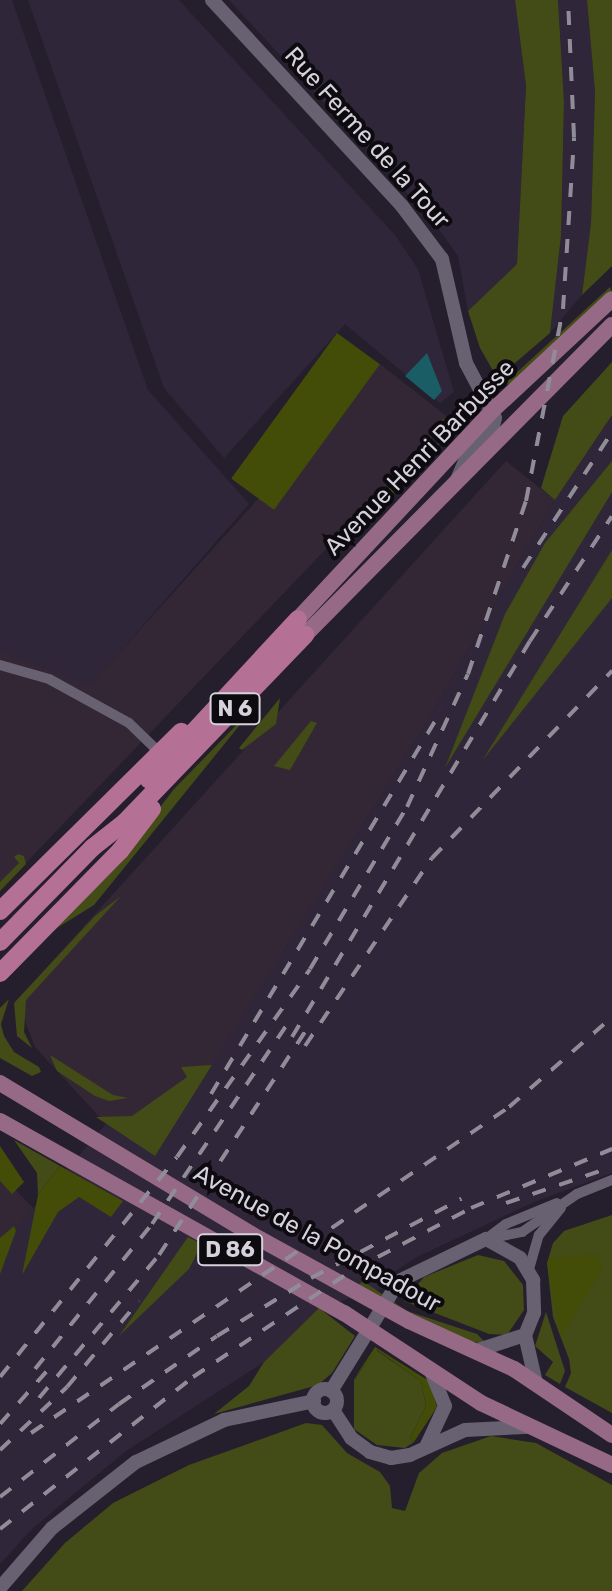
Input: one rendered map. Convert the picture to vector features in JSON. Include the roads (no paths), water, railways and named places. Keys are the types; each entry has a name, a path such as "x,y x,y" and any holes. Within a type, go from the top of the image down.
{"highway":[{"name":"N 6","path":"109,832 114,816 201,720 302,627"},
{"name":"N 6","path":"0,942 109,832 165,781 302,627"},
{"path":"0,911 158,751 201,720"},
{"path":"0,973 120,851 161,798 165,781"}],"main road":[{"name":"Avenue Henri Barbusse","path":"302,627 494,409 612,299"},
{"name":"Avenue Henri Barbusse","path":"302,627 456,484 612,325"},
{"name":"Avenue de la Pompadour","path":"0,1083 137,1162 260,1239 409,1321 536,1383 612,1435"},
{"name":"D 86","path":"0,1121 421,1359 481,1403 612,1465"}],"street":[{"name":"Rue Ferme de la Tour","path":"212,0 431,239 450,276 466,363 494,409"},
{"path":"456,484 468,454 493,427 494,409"},
{"path":"0,665 73,692 129,723 158,751"},
{"path":"331,1391 399,1281 486,1239 506,1224 612,1180"},
{"path":"529,1269 539,1235 567,1201"},
{"path":"486,1239 512,1252 529,1269 536,1294 525,1335 536,1383"},
{"path":"475,1351 525,1335"},
{"path":"421,1359 437,1378 445,1406 426,1448"},
{"path":"314,1401 318,1392 331,1391"},
{"path":"331,1391 337,1400 333,1410"},
{"path":"314,1401 320,1412 333,1410"},
{"path":"0,1588 52,1528 136,1462 224,1420 314,1401"},
{"path":"333,1410 351,1438 370,1452 402,1458 465,1430 495,1425 541,1430"}],"water":[{"path":"427,353 442,391 434,400 405,376"}],"railway":[{"path":"0,1377 177,1157 310,969 407,807 468,674 526,501 563,309 574,137 568,0"},
{"path":"523,568 612,432"},
{"path":"292,1037 530,641 612,516"},
{"path":"305,1046 432,858 612,671"},
{"path":"211,1094 442,710"},
{"path":"35,1369 152,1224 292,1017"},
{"path":"31,1433 509,1107 612,1017"},
{"path":"39,1398 159,1255 306,1030"},
{"path":"0,1529 193,1377 353,1270 471,1208 612,1149"},
{"path":"506,1203 612,1167"},
{"path":"0,1497 119,1404 217,1336 311,1278 461,1199"},
{"path":"0,1450 67,1387 139,1301"},
{"path":"0,1424 54,1363"}]}
